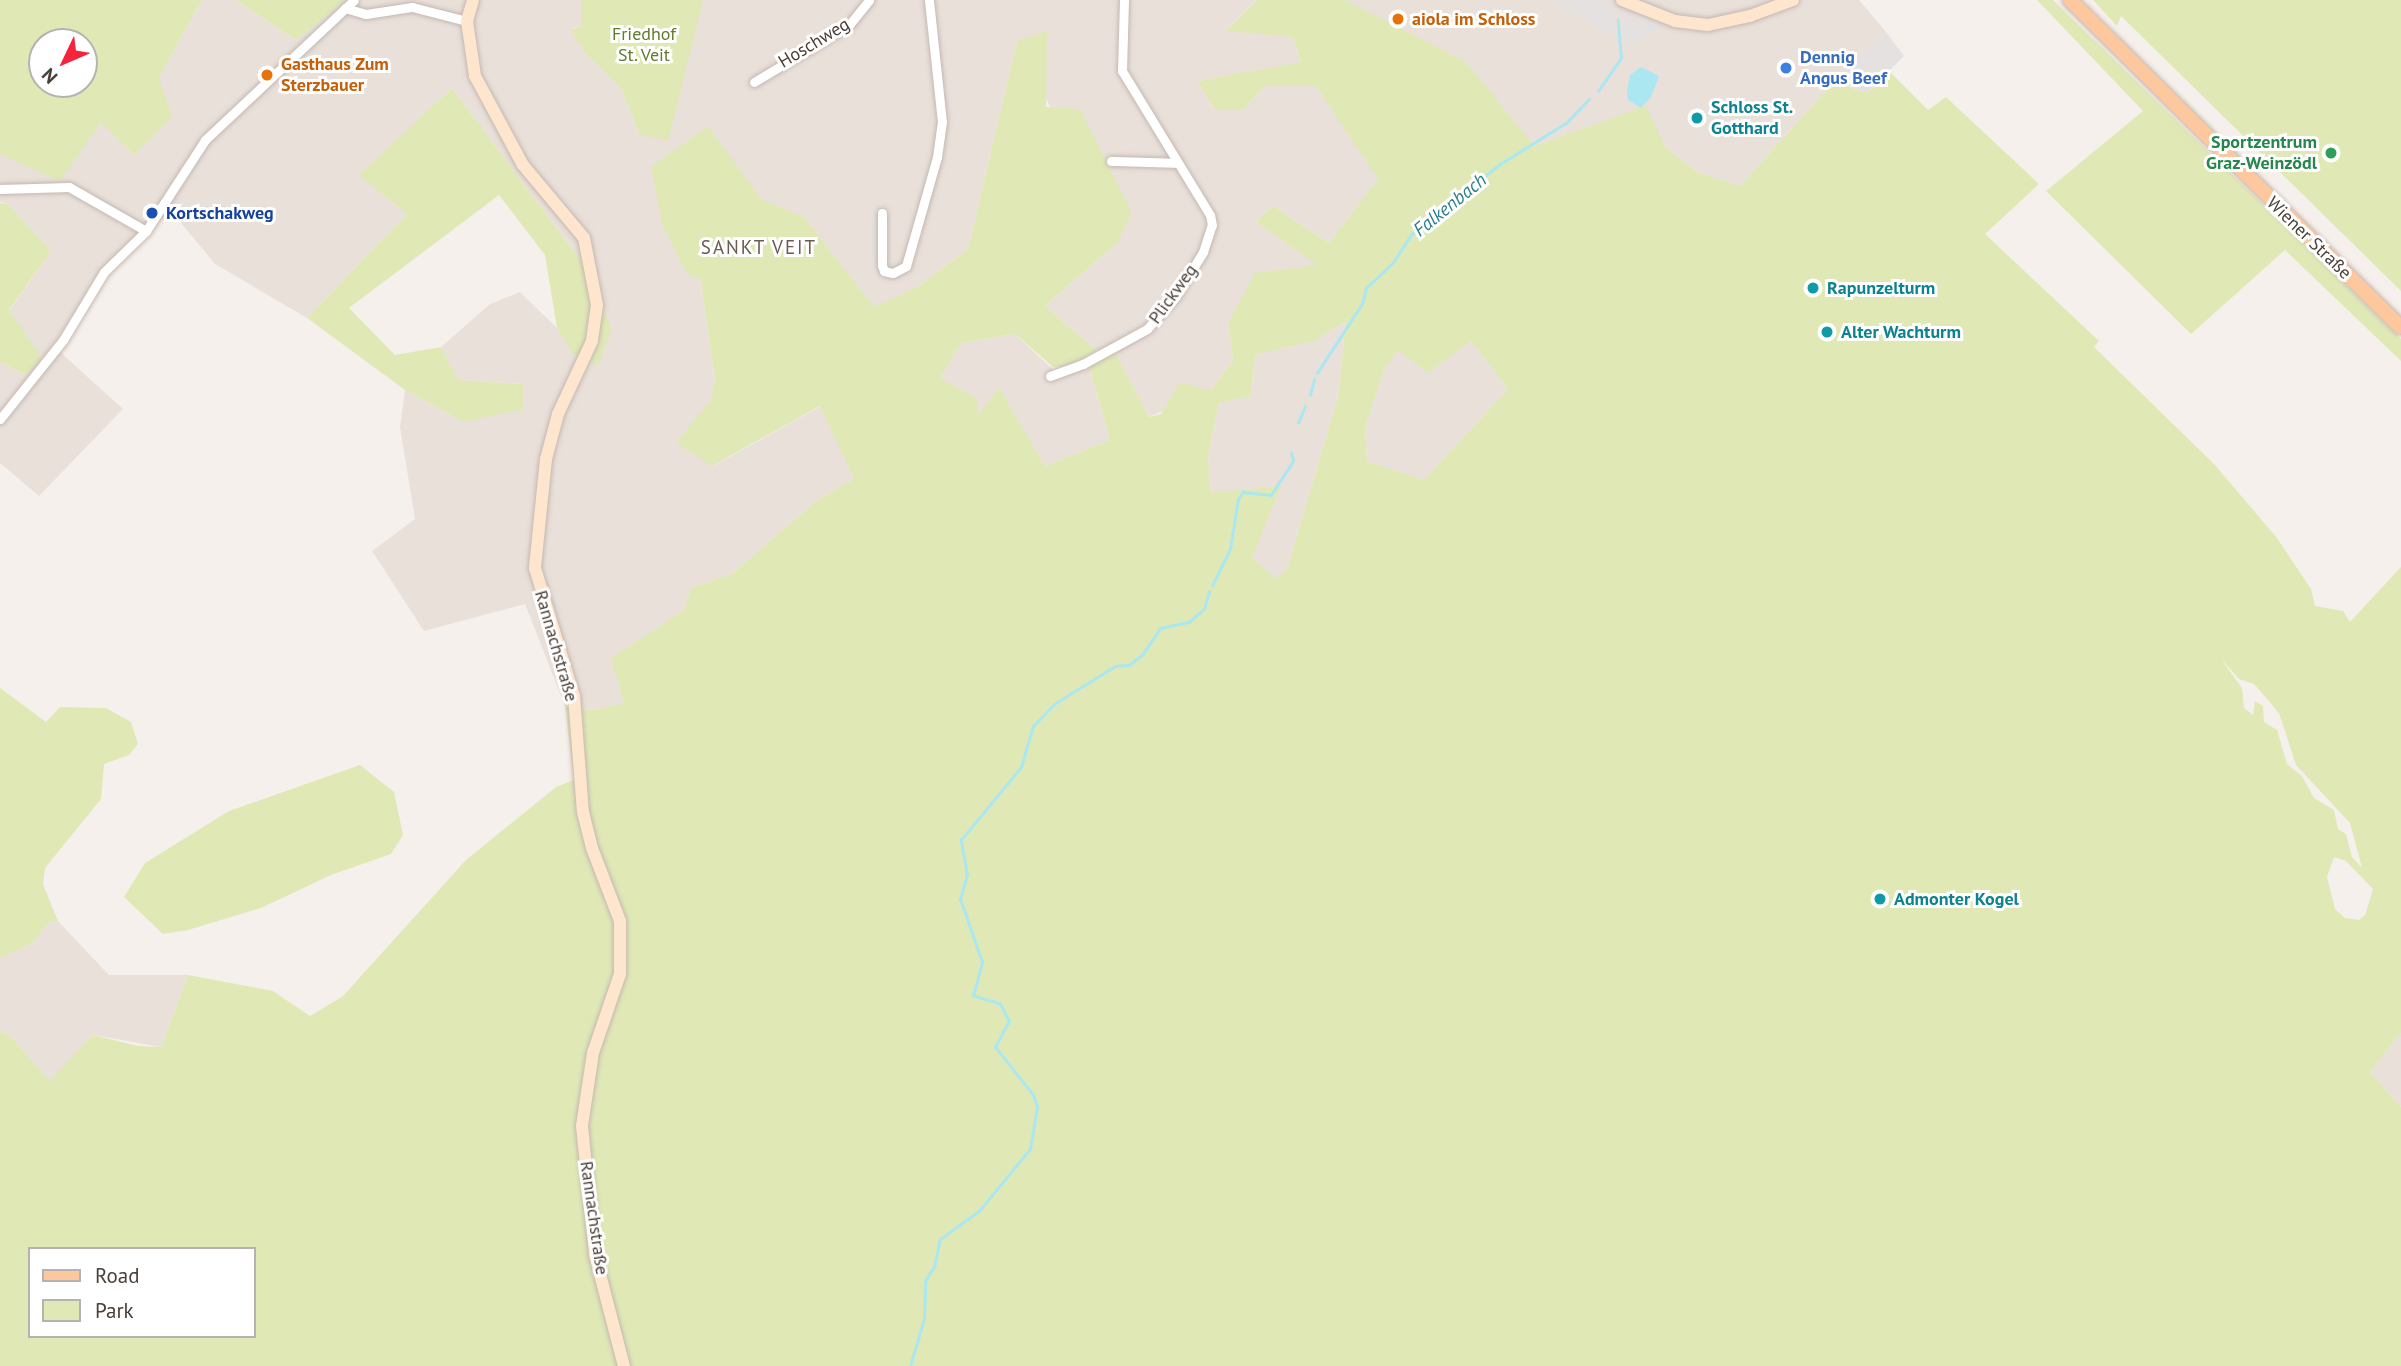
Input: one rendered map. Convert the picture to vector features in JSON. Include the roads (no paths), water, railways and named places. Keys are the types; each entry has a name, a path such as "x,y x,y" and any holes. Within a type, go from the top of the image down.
{"main road":[{"name":"Wiener Straße","path":"2070,0 2401,327"}],"street":[{"path":"0,419 63,340 104,272 146,231 205,141 354,0"},
{"name":"Rannachstraße","path":"473,0 467,21 475,76 523,165 574,221 584,238 594,283 592,341 558,414 546,459 535,568 544,608 574,696 583,812 592,848 620,921 620,974 593,1053 582,1126 595,1255 624,1366"},
{"name":"Hoschweg","path":"754,82 849,25 869,0"},
{"path":"882,213 882,265 884,271 893,273 906,266 937,157 942,122 929,0"},
{"name":"Plickweg","path":"1050,376 1083,365 1147,329 1167,309 1203,252 1212,226 1210,215 1122,71 1124,0"},
{"path":"1622,0 1675,21 1708,24 1750,16 1793,0"},
{"path":"345,8 366,14 412,7 467,21"},
{"path":"1111,161 1177,163"},
{"path":"0,189 69,187 146,231"}],"water":[{"path":"1641,67 1659,76 1651,97 1641,108 1628,100 1627,91 1630,75"}],"waterway":[{"name":"Falkenbach","path":"1598,91 1621,58 1618,20"},
{"name":"Falkenbach","path":"1317,373 1362,304 1366,288 1392,264 1411,235 1500,164 1566,123 1589,99"},
{"name":"Falkenbach","path":"1310,395 1314,380"},
{"name":"Falkenbach","path":"1298,423 1305,406"},
{"name":"Falkenbach","path":"1212,586 1230,549 1238,499 1243,492 1271,495 1293,461 1291,453"},
{"name":"Falkenbach","path":"910,1366 924,1319 925,1281 934,1267 940,1239 979,1211 1030,1149 1037,1107 1033,1095 995,1047 1009,1021 1000,1004 973,996 982,962 960,899 967,875 961,840 1021,767 1033,726 1054,704 1115,666 1129,665 1142,655 1160,628 1189,622 1204,609 1209,592"}],"place":[{"name":"aiola im Schloss","path":"1398,19"},
{"name":"Dennig Angus Beef","path":"1786,68"},
{"name":"Gasthaus Zum Sterzbauer","path":"267,75"},
{"name":"Schloss St. Gotthard","path":"1697,118"},
{"name":"Sportzentrum Graz-Weinzödl","path":"2331,153"},
{"name":"Kortschakweg","path":"152,213"},
{"name":"Rapunzelturm","path":"1813,288"},
{"name":"Alter Wachturm","path":"1827,332"},
{"name":"Admonter Kogel","path":"1880,899"}],"district":[{"name":"SANKT VEIT","path":"759,248"}],"park label":[{"name":"Friedhof St. Veit","path":"644,45"}]}
